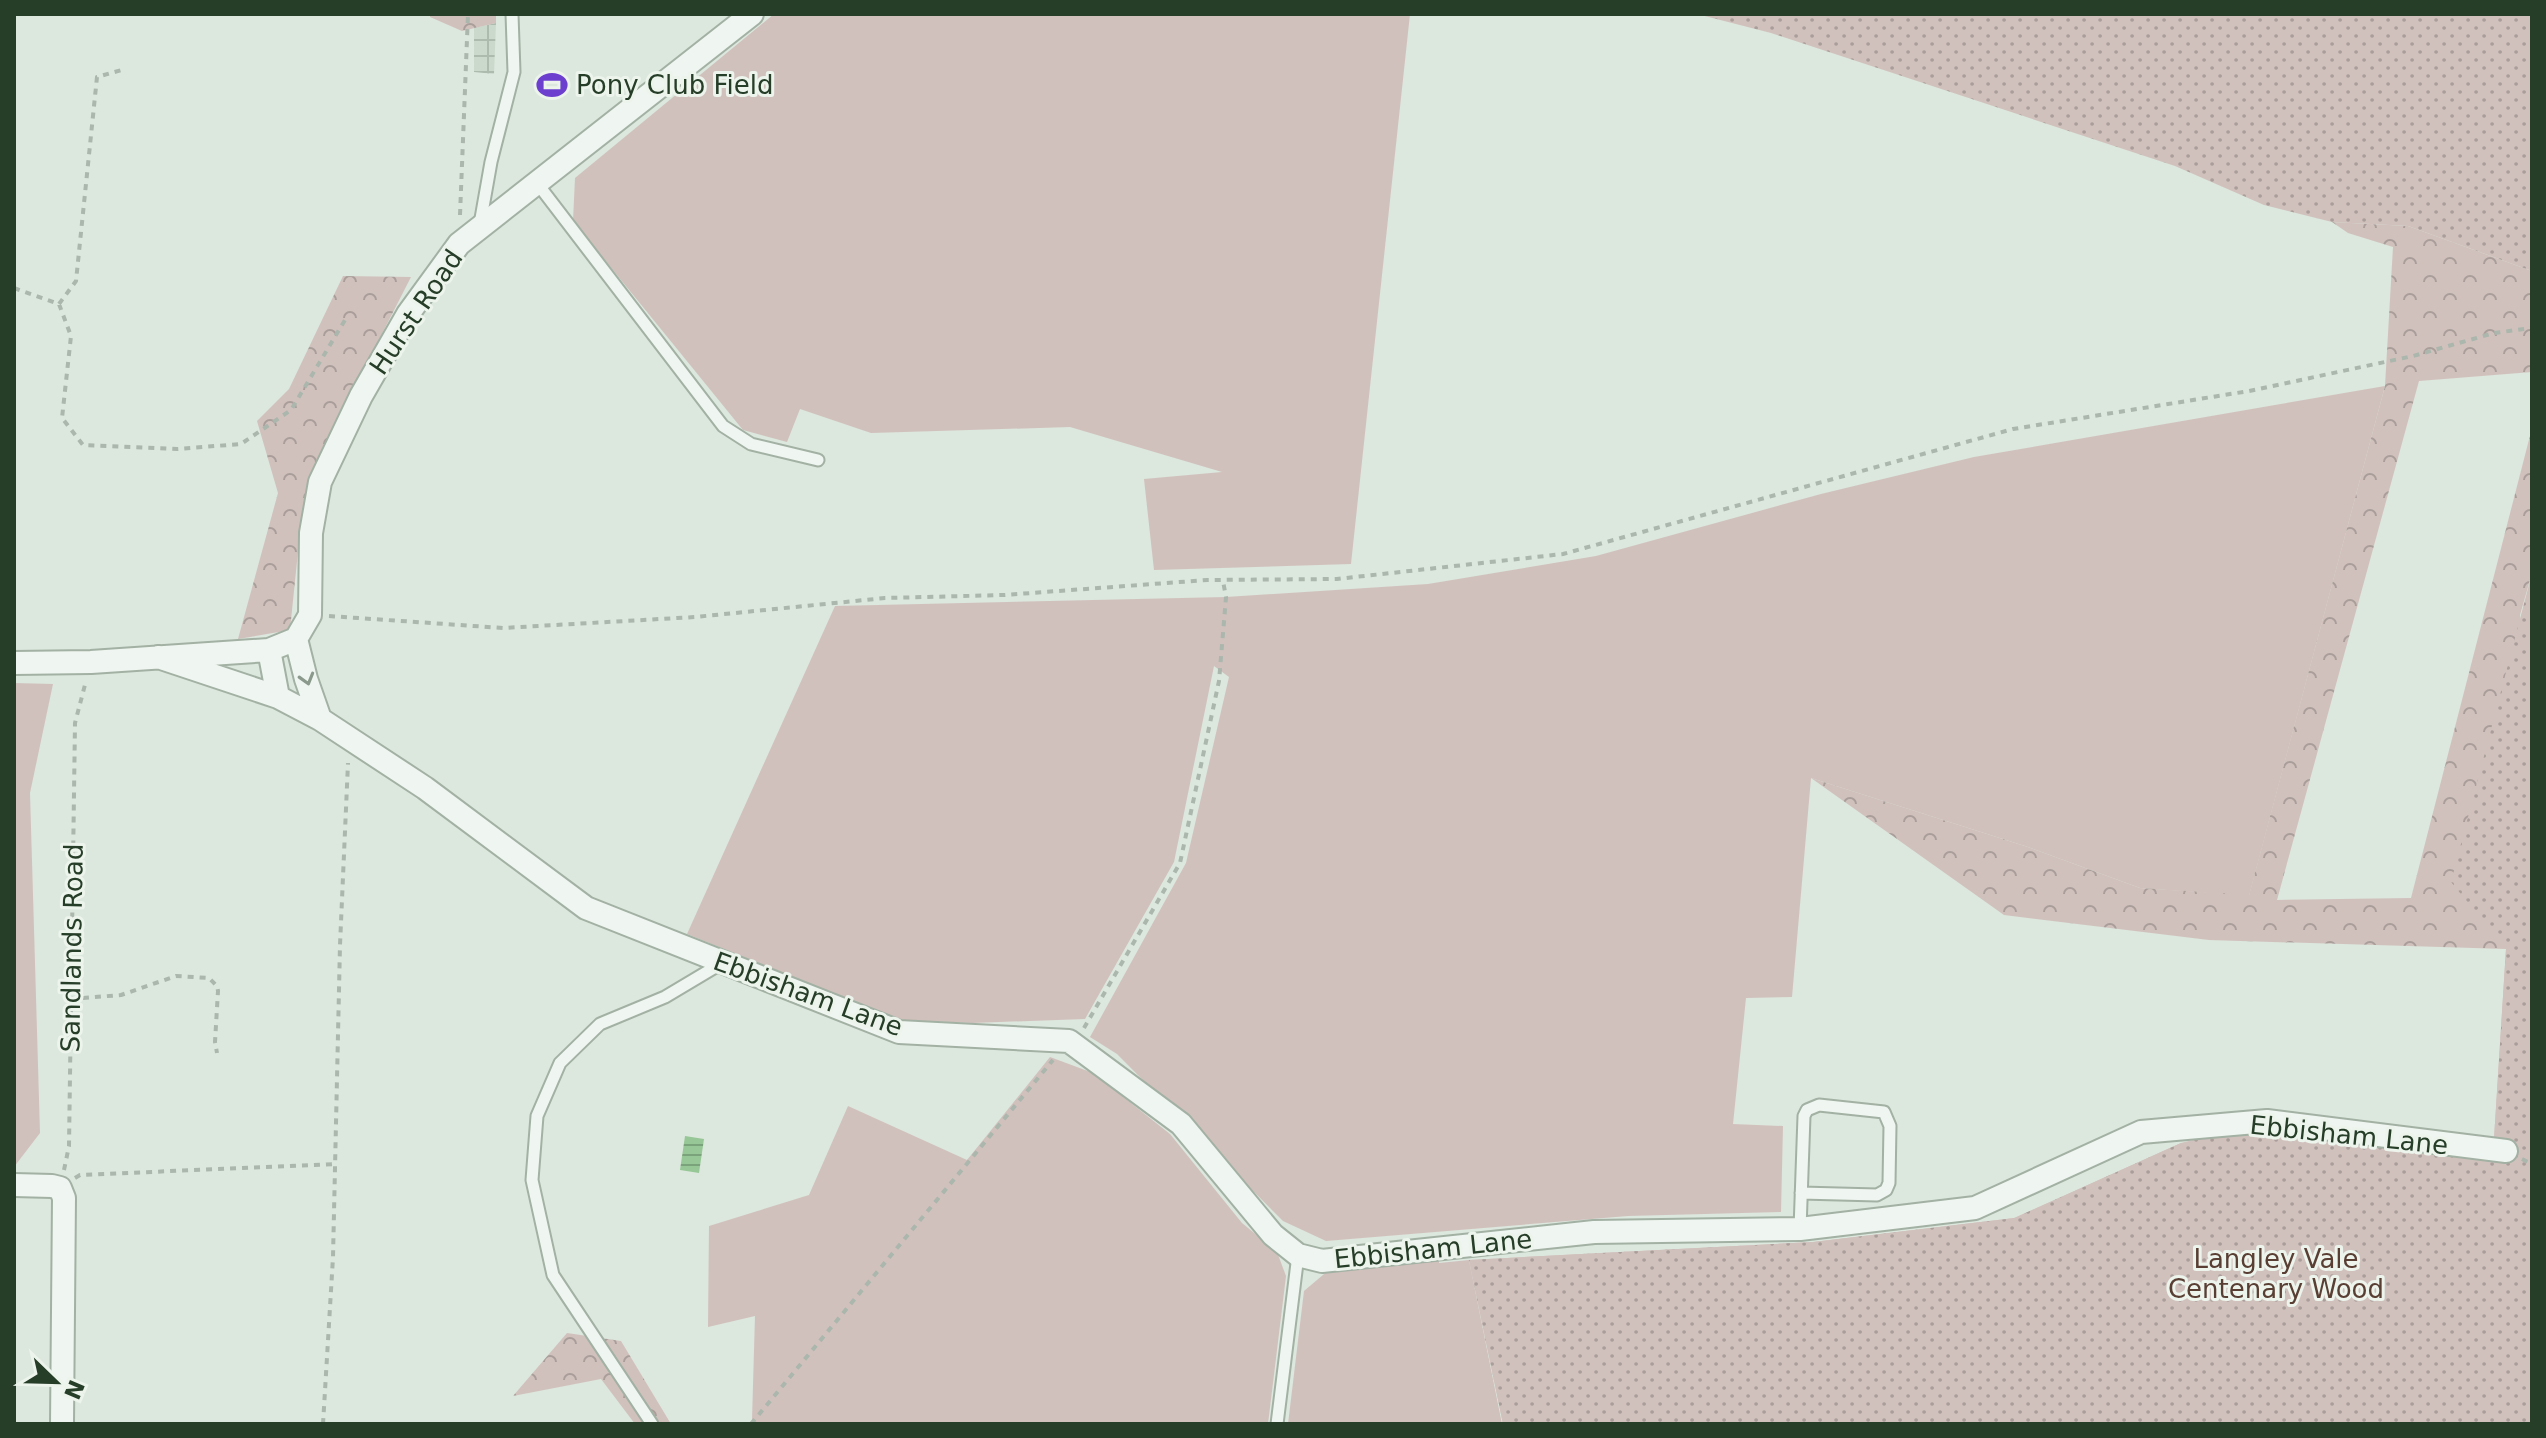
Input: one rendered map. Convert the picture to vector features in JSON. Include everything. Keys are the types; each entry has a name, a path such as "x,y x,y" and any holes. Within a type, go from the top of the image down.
{"street":[{"name":"Hurst Road","path":"296,639 310,615 311,533 320,482 361,396 408,314 459,244 752,14"},
{"name":"Ebbisham Lane","path":"14,663 91,662 269,650 296,639"},
{"path":"296,639 320,719"},
{"path":"269,650 278,697"},
{"name":"Ebbisham Lane","path":"158,657 278,697 320,719 425,788 586,908 899,1032 1069,1041 1181,1124 1273,1235 1298,1255 1322,1261 1594,1232 1800,1229 1975,1208 2141,1132 2267,1121 2506,1151"},
{"path":"14,1185 60,1188 64,1198 62,1424"}],"lane":[{"path":"479,229 491,162 514,72 512,14"},
{"path":"537,183 723,426 751,444 818,460"},
{"path":"652,1424 553,1275 532,1180 537,1116 560,1063 600,1024 665,997 723,963"},
{"path":"1800,1229 1801,1193 1804,1116 1807,1110 1819,1105 1884,1112 1890,1126 1889,1183 1886,1190 1877,1195 1801,1193"},
{"path":"1277,1424 1298,1255"}],"path":[{"path":"459,244 468,14"},
{"path":"59,304 76,281 97,77 125,69"},
{"path":"14,288 59,304 71,336 62,418 83,445 177,449 241,444 291,410 345,320"},
{"path":"310,615 503,628 695,617 885,598 1004,595 1207,580 1337,579 1563,554 2013,429 2249,391 2413,356 2494,333 2532,328"},
{"name":"Sandlands Road","path":"60,1188 69,1146 75,723 91,662"},
{"path":"323,1424 333,1257 347,766 356,742"},
{"path":"71,999 121,995 185,974 209,978 218,991 217,1053"},
{"path":"60,1188 80,1175 335,1164"}],"shaded area":[{"path":"496,23 494,74 474,72 474,28"},
{"path":"685,1136 704,1139 699,1173 680,1170"}],"green space":[{"path":"430,14 496,14 496,23 462,31 430,17"},
{"path":"774,14 1410,14 1351,564 1154,570 1144,479 1222,472 1070,427 871,433 800,409 787,442 743,430 573,221 575,178"},
{"path":"1697,14 2532,14 2532,271 2408,226 2332,222 2264,205 2175,166 1771,33"},
{"name":"Langley Vale Centenary Wood","path":"2332,222 2408,226 2532,271 2532,372 2419,381 2277,900 2411,898 2532,428 2532,573 2520,615 2532,920 2532,1424 1503,1424 1469,1260 1813,1242 2014,1218 2181,1143 2494,1139 2506,949 2209,940 2004,915 1811,778 2028,847 2140,888 2249,895 2385,386 2393,247 2348,233"},
{"path":"343,276 411,277 322,451 299,542 290,630 238,639 278,493 257,421 289,389"},
{"path":"2385,386 2249,896 2140,888 2028,847 1811,778 1792,997 1746,998 1733,1124 1783,1126 1781,1212 1628,1216 1326,1241 1283,1221 1117,1054 1090,1037 1186,863 1229,677 1214,666 1174,862 1085,1019 972,1023 900,1020 687,934 835,606 1226,597 1428,584 1596,556 1821,494 1974,457"},
{"name":"Langley Vale Centenary Wood","path":"2532,573 2532,1424 1503,1424 1469,1260 1813,1242 2015,1218 2181,1143 2267,1121 2494,1139 2506,949 2451,882"},
{"path":"14,683 53,684 30,793 40,1133 14,1167"},
{"path":"1050,1057 1093,1073 1170,1134 1242,1223 1277,1252 1286,1276 1268,1424 748,1424 752,1420 755,1316 708,1327 709,1226 809,1195 848,1106 967,1160"},
{"path":"1439,1249 1439,1263 1469,1260 1502,1424 1288,1424 1304,1291 1330,1269"},
{"path":"567,1333 621,1341 671,1424 635,1424 601,1379 513,1396"}],"place":[{"name":"Pony Club Field","path":"552,85"}]}
